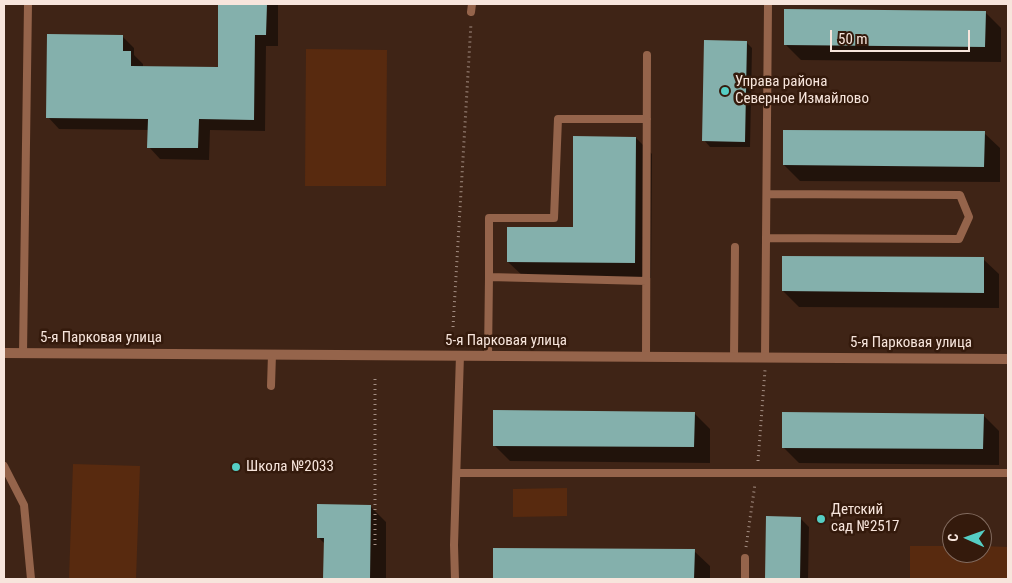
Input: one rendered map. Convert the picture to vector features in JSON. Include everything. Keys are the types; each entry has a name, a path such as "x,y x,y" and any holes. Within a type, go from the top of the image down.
{"street":[{"name":"5-я Парковая улица","path":"4,353 1008,358"}],"lane":[{"path":"23,353 28,4"},
{"path":"765,357 768,4"},
{"path":"646,356 647,55"},
{"path":"488,356 489,218 554,218 558,119 647,119"},
{"path":"766,238 959,238 969,217 960,196 767,194"},
{"path":"734,357 735,247"},
{"path":"489,277 646,281"},
{"path":"271,386 272,354"},
{"path":"455,579 460,356"},
{"path":"4,466 24,505 31,579"},
{"path":"457,473 1008,473"},
{"path":"744,579 745,558"}],"path":[{"path":"453,327 472,8"},
{"path":"745,558 757,473 765,385 765,357"},
{"path":"375,379 375,545"}],"shaded area":[{"path":"306,49 387,50 386,186 305,186"},
{"path":"73,464 140,466 136,579 69,579"},
{"path":"567,488 567,516 513,517 513,489"},
{"path":"910,546 942,546 942,563 992,563 992,546 1008,547 1008,579 910,579"}],"building":[{"path":"218,4 267,4 266,35 255,35 254,120 199,119 198,148 147,148 148,119 46,118 47,34 123,35 123,51 131,51 131,66 218,67"},
{"path":"784,9 986,11 985,47 784,45"},
{"name":"Управа района Северное Измайлово","path":"704,40 747,41 745,142 702,141"},
{"path":"783,130 985,131 984,167 783,165"},
{"path":"573,136 636,137 635,263 507,262 507,227 573,227"},
{"path":"782,256 984,257 984,293 782,291"},
{"path":"493,410 695,412 694,447 493,446"},
{"path":"782,412 984,414 983,449 782,448"},
{"path":"317,504 371,505 370,579 323,579 324,538 317,538"},
{"path":"766,516 801,517 800,579 765,579"},
{"path":"493,548 695,549 694,579 493,579"}],"place":[{"name":"Управа района Северное Измайлово","path":"725,91"},
{"name":"Школа №2033","path":"236,467"},
{"name":"Детский сад №2517","path":"821,519"}]}
